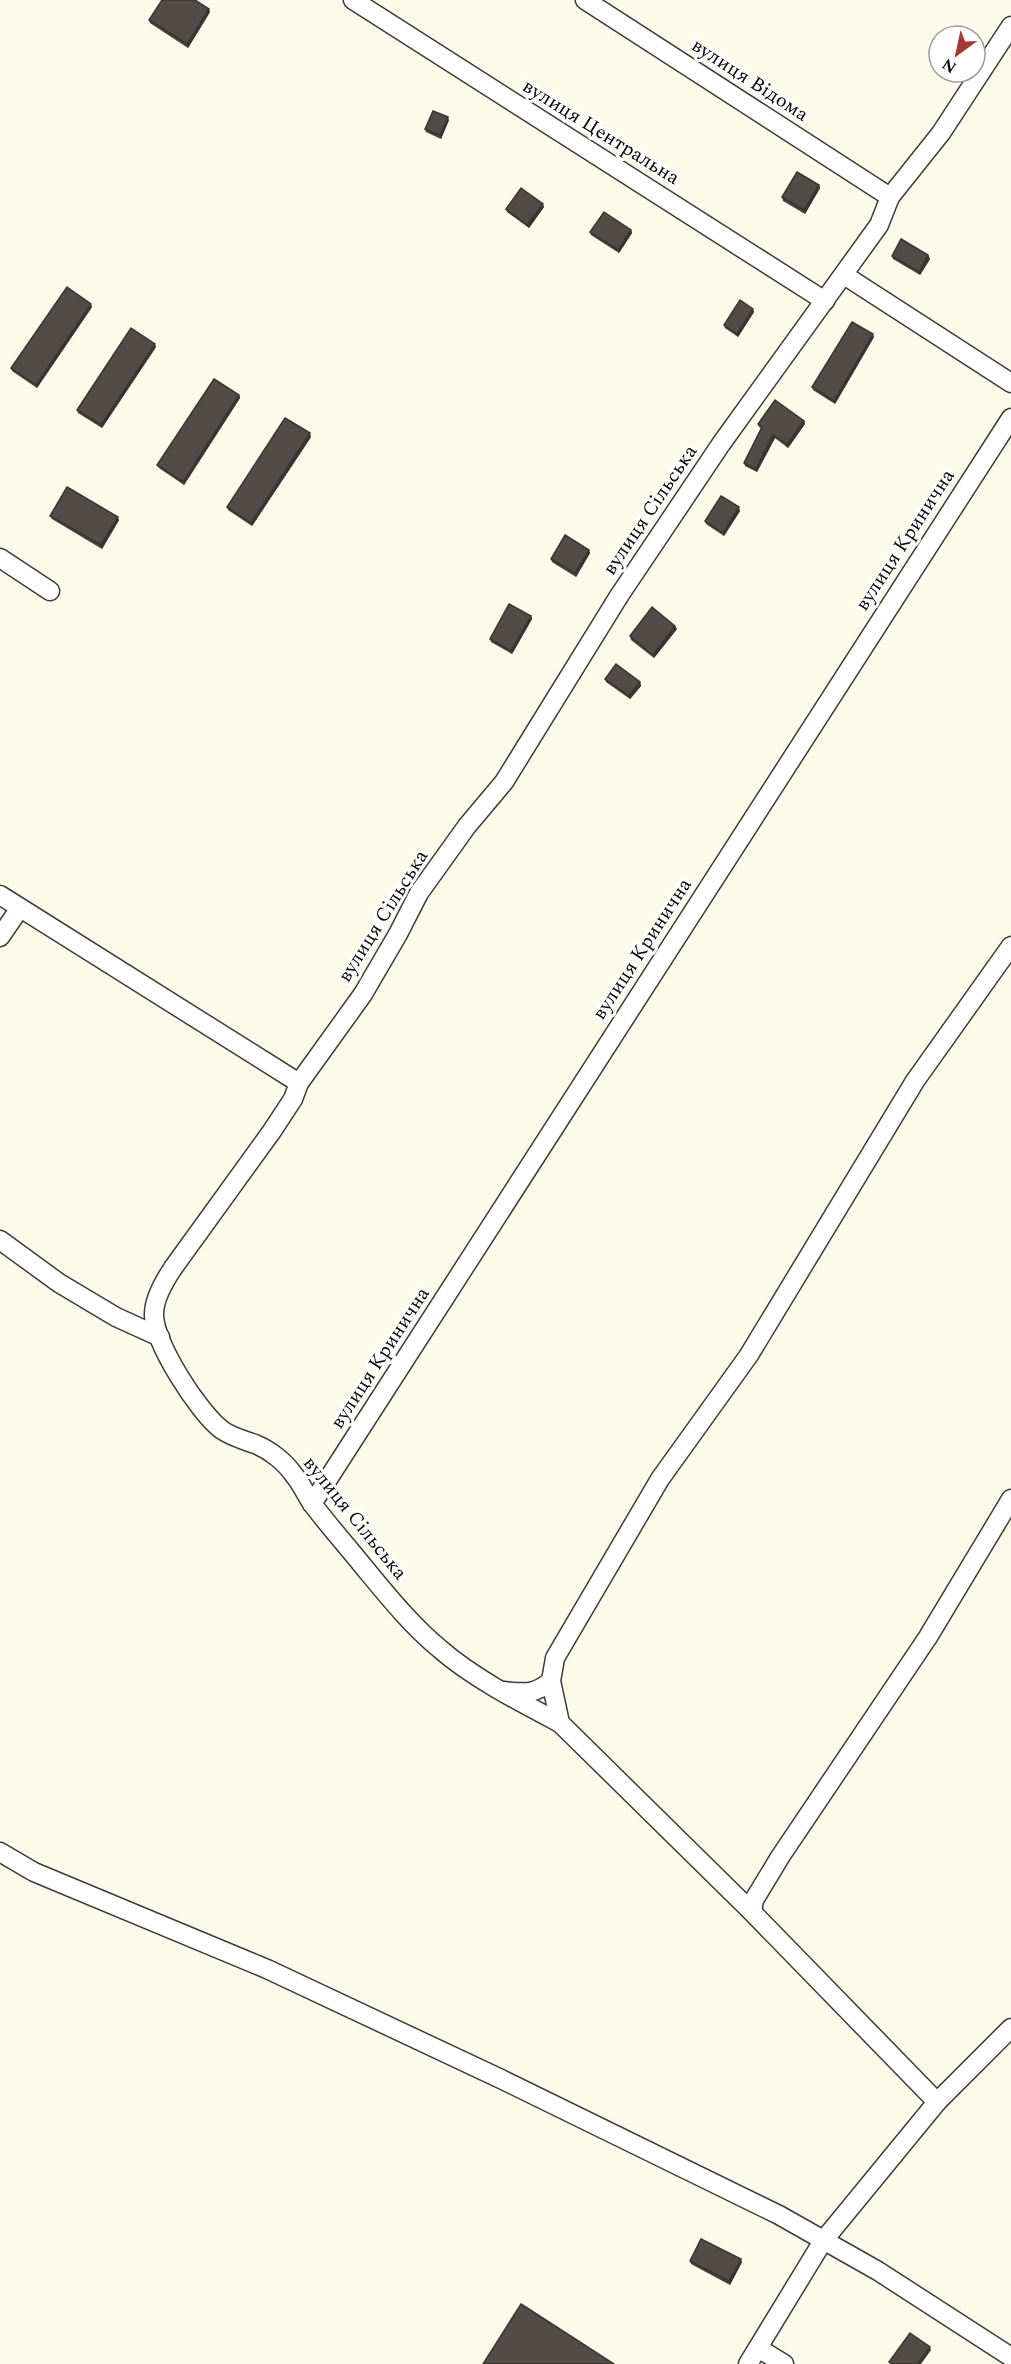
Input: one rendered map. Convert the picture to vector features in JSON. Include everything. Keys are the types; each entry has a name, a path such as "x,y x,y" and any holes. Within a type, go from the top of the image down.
{"street":[{"name":"вулиця Центральна","path":"353,0 825,301"},
{"name":"вулиця Відома","path":"585,0 890,197"},
{"name":"вулиця Сільська","path":"937,2102 752,1912 560,1723 503,1691 441,1650 407,1617 312,1504 294,1474 275,1456 257,1445 230,1435 205,1414 182,1381 160,1337 154,1314 167,1277 272,1131 293,1099 299,1083 363,994 419,893 467,826 504,782 619,596 721,444 879,225 890,197 940,134 1011,26"},
{"path":"844,275 1011,383"},
{"name":"вулиця Кринична","path":"312,1504 1011,418"},
{"path":"0,558 50,591"},
{"path":"0,895 299,1083"},
{"path":"0,937 20,908"},
{"path":"560,1723 551,1681 555,1658 660,1479 749,1355 915,1081 1011,946"},
{"path":"0,1240 59,1282 116,1317 160,1337"},
{"path":"752,1912 753,1900 928,1637 1011,1499"},
{"path":"503,1691 526,1693 540,1690 551,1681"},
{"path":"0,1852 34,1872 267,1970 501,2079 779,2215 878,2271 1011,2357"},
{"path":"748,2364 823,2241 937,2102 1011,2028"},
{"path":"758,2348 784,2364"}],"building":[{"path":"162,0 195,0 209,9 187,44 149,20"},
{"path":"433,111 448,117 440,135 425,129"},
{"path":"797,172 819,185 804,210 782,197"},
{"path":"521,188 543,204 527,225 506,209"},
{"path":"604,212 631,230 618,250 590,232"},
{"path":"901,239 928,255 919,272 892,256"},
{"path":"67,287 91,304 36,385 11,368"},
{"path":"740,300 753,309 737,334 724,325"},
{"path":"852,322 873,334 834,401 812,387"},
{"path":"131,328 155,344 101,425 77,410"},
{"path":"214,379 239,395 183,482 157,465"},
{"path":"775,400 804,421 787,444 773,435 756,469 744,463 762,427 758,424"},
{"path":"285,418 310,433 251,523 227,507"},
{"path":"67,487 118,517 101,545 50,516"},
{"path":"721,496 739,507 723,533 705,521"},
{"path":"565,535 589,550 575,573 551,559"},
{"path":"509,604 531,616 511,651 490,639"},
{"path":"652,607 675,626 653,655 630,636"},
{"path":"616,664 640,682 629,696 605,679"},
{"path":"701,2239 741,2259 729,2281 690,2261"},
{"path":"521,2304 614,2364 483,2364"},
{"path":"910,2333 930,2347 917,2364 892,2364 889,2362"}]}
